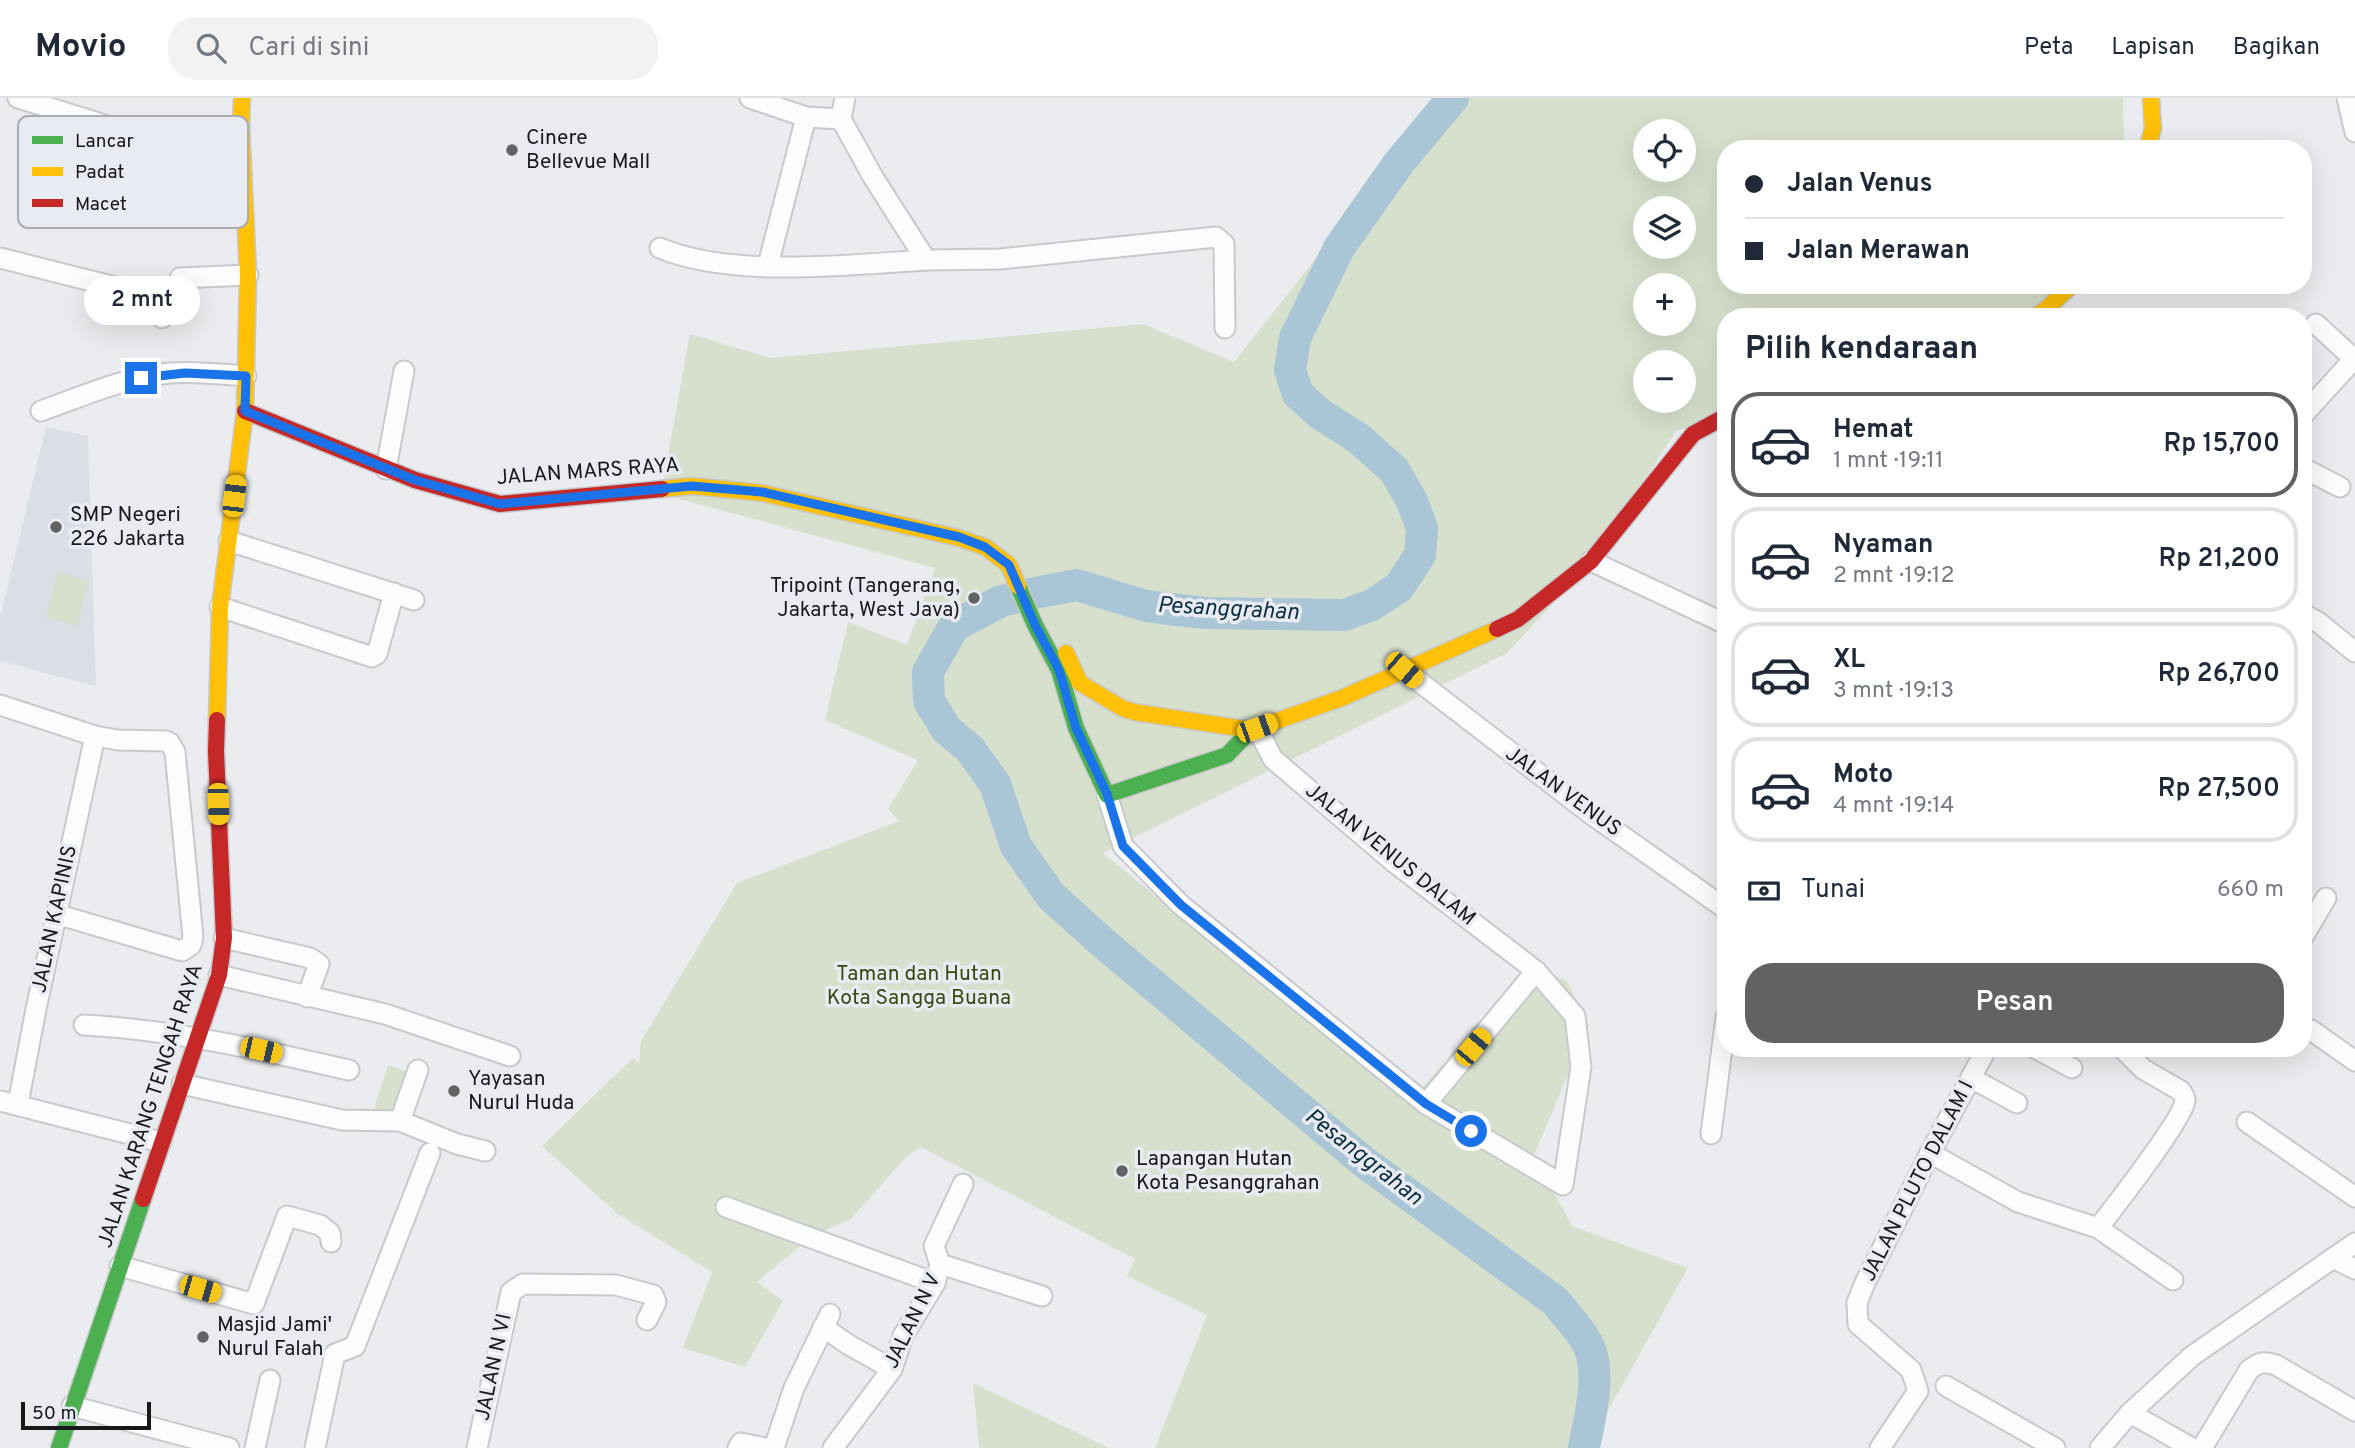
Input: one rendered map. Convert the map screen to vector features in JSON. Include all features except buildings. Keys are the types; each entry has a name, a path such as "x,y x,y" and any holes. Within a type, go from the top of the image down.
{"street":[{"path":"18,98 76,116"},
{"name":"JALAN KARANG TENGAH RAYA","path":"241,116 242,98"},
{"path":"750,98 806,117 841,119"},
{"path":"845,98 841,119 873,177 926,260"},
{"path":"2150,140 2153,129 2151,98"},
{"path":"2347,98 2355,132"},
{"path":"768,265 806,117"},
{"name":"JALAN KARANG TENGAH RAYA","path":"59,1448 219,975 223,938 215,751 220,607 245,411 245,228"},
{"path":"660,248 719,263 822,266 1000,258 1216,237 1224,244 1225,328"},
{"path":"0,258 139,293 151,300 162,318"},
{"path":"180,278 247,275"},
{"path":"2047,308 2062,294"},
{"path":"2312,405 2355,358 2316,324"},
{"path":"386,469 404,370"},
{"path":"41,411 103,388 151,376 200,373 246,376"},
{"name":"JALAN MARS RAYA","path":"245,411 415,480 500,504 692,486 762,492 959,537 985,547 1017,562 1035,625 1059,670 1076,728 1107,794"},
{"path":"239,451 264,419"},
{"path":"1536,971 1426,1104 1181,905 1123,846 1107,794 1227,755 1254,729 1342,698 1518,619 1591,561 1693,434 1717,421"},
{"path":"2312,473 2340,487"},
{"path":"229,541 414,600"},
{"path":"1591,561 1717,620"},
{"path":"220,607 372,657 377,654 394,593"},
{"path":"1050,618 1080,683 1122,708 1254,729"},
{"path":"2312,619 2355,652"},
{"name":"JALAN VENUS","path":"1404,670 1591,814 1717,903"},
{"path":"0,705 95,736 118,740 166,741 174,748 193,937 188,949 182,951 56,915"},
{"name":"JALAN VENUS DALAM","path":"1254,729 1273,759 1395,863 1536,971 1576,1016 1581,1067 1563,1185 1426,1104"},
{"name":"JALAN KAPINIS","path":"5,1105 56,915 95,736"},
{"path":"2312,922 2326,898"},
{"path":"223,938 310,958 319,964 307,997"},
{"path":"219,975 385,1014 510,1056"},
{"path":"84,1025 138,1028 199,1038 349,1070"},
{"path":"2312,1031 2355,1062"},
{"path":"1711,1134 1721,1057"},
{"name":"JALAN PLUTO DALAM I","path":"1880,1448 1918,1391 1911,1370 1858,1324 1857,1303 1930,1153 1982,1057"},
{"path":"2052,1057 2072,1068"},
{"path":"2098,1228 2164,1140 2184,1104 2181,1091 2143,1069 2131,1057"},
{"path":"400,1121 418,1070"},
{"path":"1971,1078 2017,1103"},
{"path":"182,1084 342,1121 400,1121 457,1144 485,1151"},
{"path":"5,1105 161,1142"},
{"path":"2247,1122 2355,1197"},
{"path":"315,1448 335,1354 355,1346 430,1153"},
{"path":"1930,1153 2018,1202 2098,1228 2173,1280"},
{"name":"JALAN N V","path":"833,1448 892,1369 903,1336 938,1273 934,1246 963,1184"},
{"path":"726,1207 938,1273 1042,1296"},
{"path":"120,1266 254,1304 286,1216 320,1225 330,1233 331,1242"},
{"path":"2100,1448 2137,1417 2192,1356 2355,1243"},
{"path":"2333,1258 2355,1269"},
{"name":"JALAN N VI","path":"477,1448 511,1292 523,1284 616,1285 653,1295 656,1302 647,1320"},
{"path":"774,1448 794,1388 826,1320 849,1345 892,1369"},
{"path":"2137,1417 2194,1447 2249,1370 2258,1363 2266,1362 2276,1365 2355,1410"},
{"path":"256,1448 270,1380"},
{"path":"1946,1387 2055,1448"},
{"path":"72,1406 229,1448"},
{"path":"738,1448 741,1443 765,1448"}],"shaded area":[{"name":"SMP Negeri 226 Jakarta","path":"46,427 88,436 96,686 0,661 0,618"}],"green space":[{"name":"Taman dan Hutan Kota Sangga Buana","path":"1443,98 2123,98 2124,140 1717,140 1717,294 2051,294 2034,308 1717,308 1717,418 1676,431 1594,559 1507,653 1103,853 1409,1103 1529,964 1567,981 1589,1025 1534,1155 1572,1226 1688,1268 1587,1448 1155,1448 1207,1315 1127,1276 1135,1259 921,1147 907,1156 849,1221 811,1237 757,1282 783,1301 745,1367 683,1348 712,1272 618,1214 542,1146 633,1058 639,1063 641,1041 737,883 899,821 888,809 918,760 825,720 848,622 907,645 935,568 661,494 690,334 771,358 1143,324 1234,362"},
{"path":"58,572 89,581 77,626 46,618"},
{"path":"388,1065 415,1074 400,1118 374,1109"},
{"path":"973,1383 1109,1448 979,1448"}],"waterway":[{"name":"Pesanggrahan","path":"1453,98 1398,164 1339,248 1295,338 1290,370 1298,394 1320,414 1358,438 1394,470 1412,501 1422,528 1420,555 1399,587 1372,605 1344,615 1206,613 1178,610 1146,606 1077,585 1001,601 954,626 928,672 929,701 947,730 970,749 995,784 1016,846 1051,896 1364,1162 1555,1301 1583,1336 1593,1360 1594,1393 1584,1448"}],"traffic: fast":[{"path":"1018,586 1059,670 1076,728 1107,795 1227,755 1251,730"},
{"path":"59,1448 143,1199"}],"traffic: slow":[{"path":"241,116 242,98"},
{"path":"2150,140 2153,129 2151,98"},
{"path":"217,720 220,607 245,411 248,275 246,228"},
{"path":"2047,308 2062,294"},
{"path":"662,489 692,486 762,493 959,538 985,547 1009,565 1018,586"},
{"path":"1066,653 1080,683 1122,708 1251,730 1342,698 1497,629"}],"traffic: jam":[{"path":"245,411 415,480 500,504 662,489"},
{"path":"1497,629 1518,619 1591,561 1693,434 1717,421"},
{"path":"143,1199 219,975 224,938 217,720"}],"place":[{"name":"Cinere Bellevue Mall","path":"512,150"},
{"name":"SMP Negeri 226 Jakarta","path":"56,527"},
{"name":"Tripoint (Tangerang, Jakarta, West Java)","path":"974,598"},
{"name":"Yayasan Nurul Huda","path":"454,1091"},
{"name":"Lapangan Hutan Kota Pesanggrahan","path":"1122,1171"},
{"name":"Masjid Jami' Nurul Falah","path":"203,1337"}],"route":[{"path":"141,378 170,373 246,376 245,411 415,480 500,504 692,486 762,492 959,537 985,547 1009,565 1035,625 1059,670 1076,728 1107,794 1123,846 1181,905 1426,1104 1471,1131"}]}
